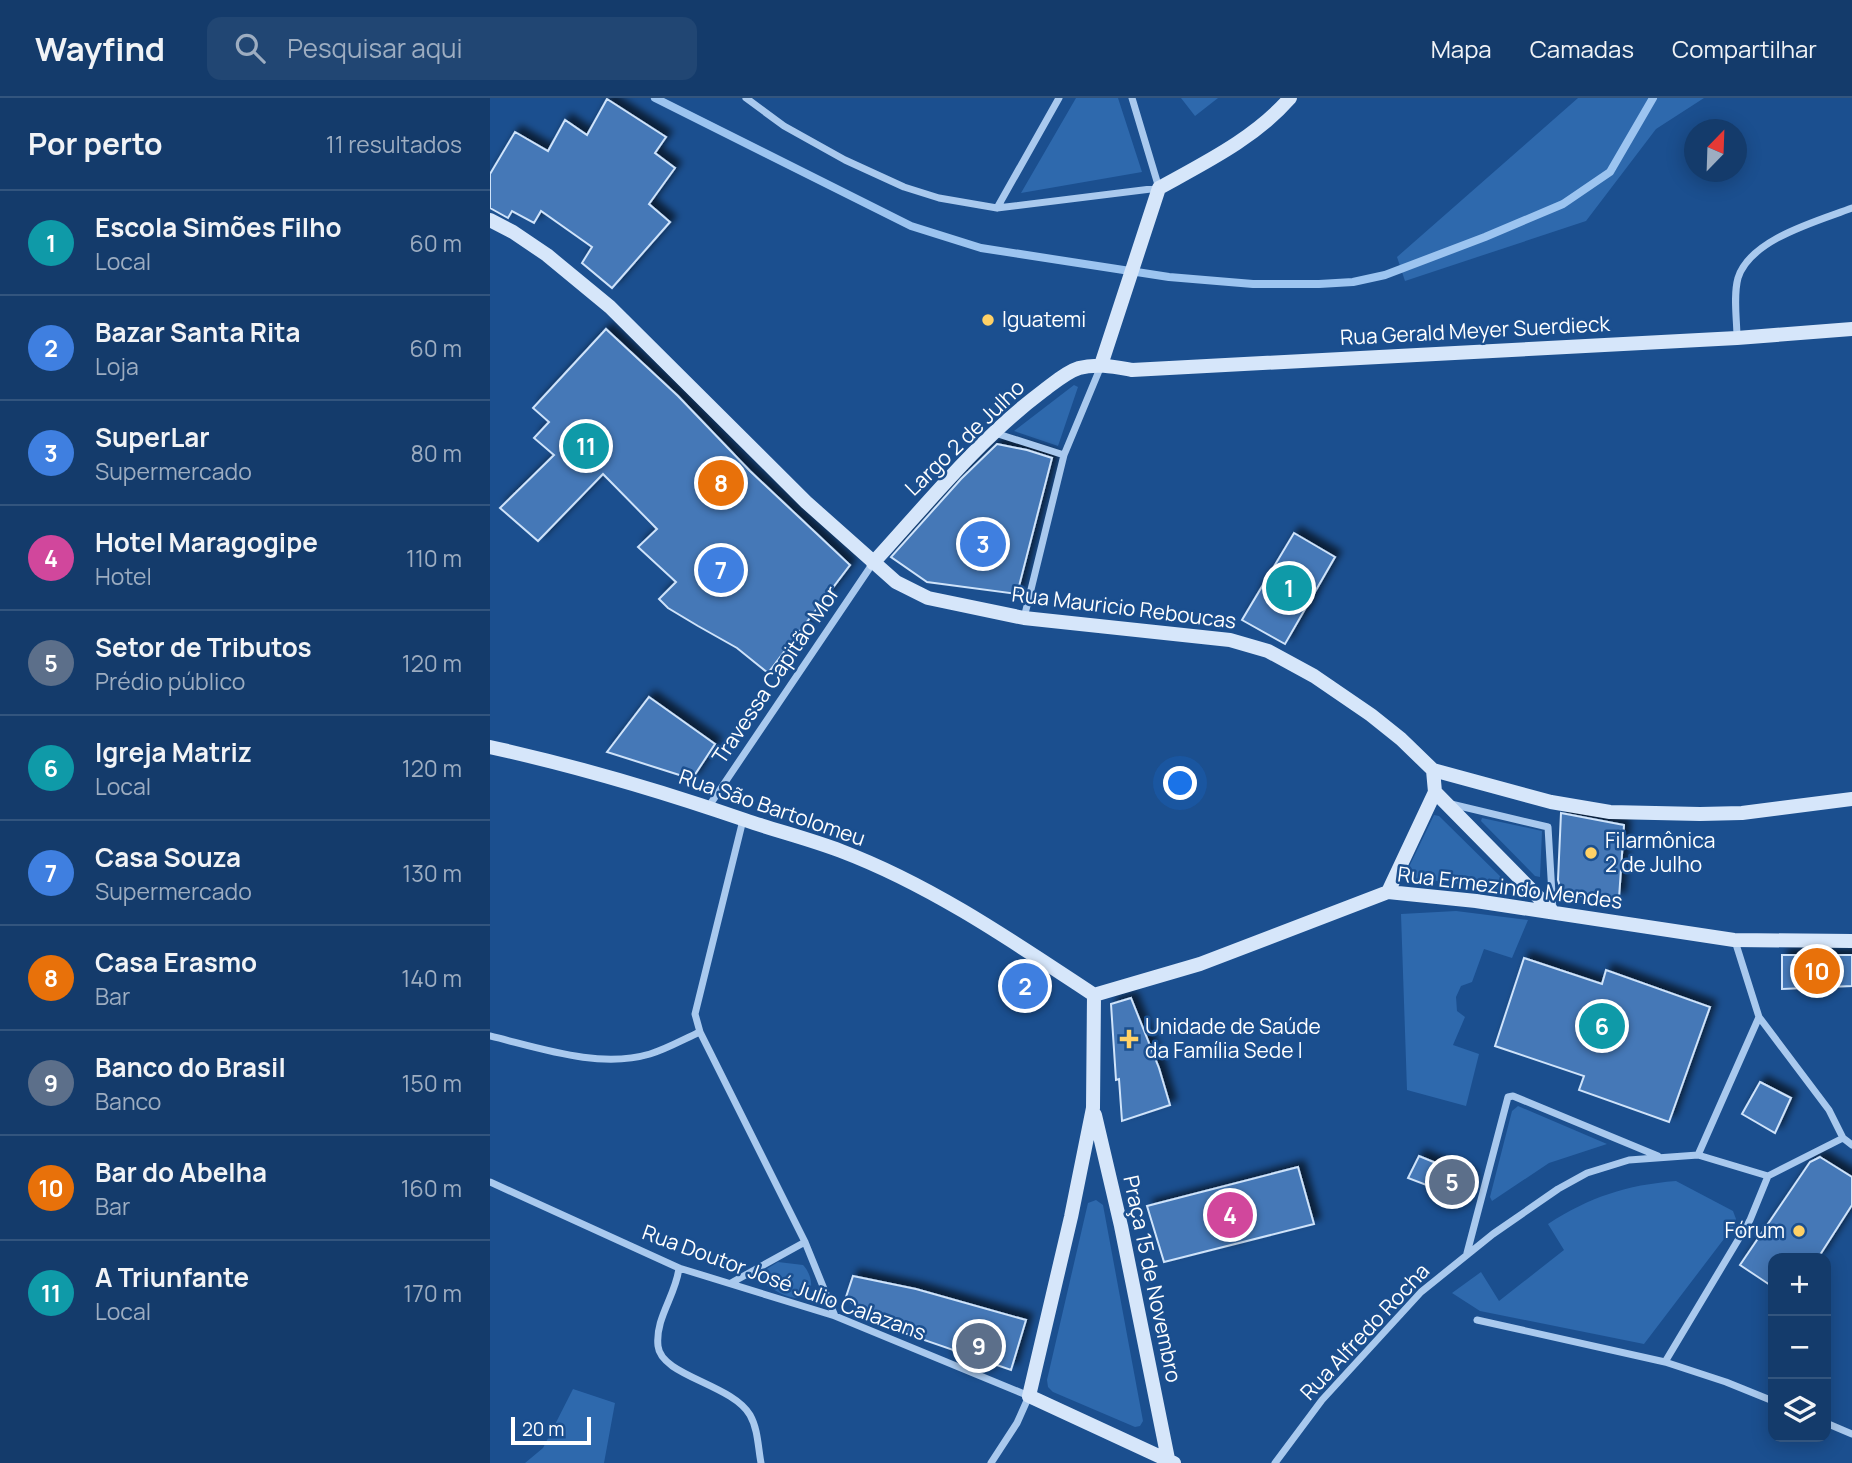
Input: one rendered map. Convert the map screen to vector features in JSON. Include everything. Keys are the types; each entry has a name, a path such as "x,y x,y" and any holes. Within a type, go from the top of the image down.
{"street":[{"path":"746,98 810,142 904,187 939,198 997,208 1159,188 1257,130 1290,98"},
{"path":"997,208 1059,98"},
{"path":"1024,618 1064,455 1101,365 1159,188 1132,98"},
{"path":"1737,338 1737,288 1741,271 1749,261 1785,235 1852,208"},
{"name":"Rua Mauricio Reboucas","path":"490,220 547,255 610,307 806,502 896,582 928,598 1024,618 1230,640 1268,651 1314,676 1371,715 1401,739 1433,771"},
{"name":"Rua Gerald Meyer Suerdieck","path":"1101,365 1132,370 1737,338 1852,329"},
{"name":"Largo 2 de Julho","path":"873,563 972,454 1028,403 1078,369 1101,365"},
{"path":"995,433 1064,455"},
{"name":"Travessa Capitão Mor","path":"709,806 873,563"},
{"name":"Rua São Bartolomeu","path":"490,747 554,761 709,806 842,851 931,893 1094,995"},
{"path":"1553,912 1440,797 1433,771 1551,802 1610,812 1742,813 1852,799"},
{"path":"1388,892 1440,797"},
{"path":"1440,797 1548,827 1553,912"},
{"path":"743,819 695,1014 700,1032 805,1242 835,1316"},
{"name":"Rua Ermezindo Mendes","path":"1094,995 1200,964 1388,892 1433,895 1734,940 1852,941"},
{"path":"1734,940 1759,1017 1829,1110 1843,1138 1852,1145"},
{"name":"Praça 15 de Novembro","path":"991,1463 1017,1423 1029,1396 1071,1217 1093,1108 1094,995"},
{"path":"1759,1017 1698,1155 1768,1176"},
{"path":"490,1036 569,1055 622,1058 650,1054 700,1032"},
{"path":"1467,1255 1508,1097 1513,1096 1662,1158"},
{"name":"Praça 15 de Novembro","path":"1093,1108 1171,1461"},
{"path":"1665,1362 1750,1220 1768,1176 1843,1138"},
{"name":"Rua Alfredo Rocha","path":"1275,1463 1322,1400 1421,1292 1525,1211 1587,1173 1629,1160 1698,1155"},
{"name":"Rua Doutor José Julio Calazans","path":"490,1182 679,1268 835,1316 1029,1396"},
{"path":"730,1283 805,1242"},
{"path":"679,1268 658,1332 661,1357 684,1373 723,1391 746,1409 755,1426 761,1463"},
{"path":"1477,1320 1665,1362 1768,1399"},
{"name":"Praça 15 de Novembro","path":"1029,1396 1171,1461"},
{"path":"1831,1425 1852,1434"}],"shaded area":[{"path":"1076,98 1118,98 1142,172 1021,193"},
{"path":"1181,98 1218,98 1195,116"},
{"path":"1578,98 1704,98 1656,129 1586,221 1405,281 1397,257"},
{"path":"1074,385 1078,387 1058,446 1014,431"},
{"path":"1434,815 1439,816 1511,887 1509,891 1408,877 1407,871"},
{"path":"1482,818 1542,831 1540,877 1535,876 1481,821"},
{"path":"1456,911 1528,920 1512,958 1484,949 1472,982 1461,986 1456,997 1457,1011 1465,1017 1453,1045 1479,1054 1466,1106 1407,1090 1401,914"},
{"path":"1518,1106 1607,1144 1549,1163 1492,1201 1490,1197 1512,1111"},
{"path":"1676,1181 1733,1211 1736,1219 1733,1227 1644,1344 1480,1311 1452,1293 1481,1272 1499,1301 1564,1250 1548,1224 1579,1206 1609,1194"},
{"path":"1096,1200 1103,1205 1143,1421 1140,1426 1135,1427 1053,1392 1048,1387 1047,1380 1088,1203"},
{"path":"778,1262 803,1265 811,1280 807,1295 792,1297 765,1284 765,1270"},
{"path":"573,1389 615,1403 604,1463 525,1463 543,1448"}],"building":[{"path":"607,99 666,137 655,153 675,168 649,204 670,222 612,288 582,263 592,247 541,211 534,223 512,211 508,218 490,208 490,174 515,132 548,151 565,120 587,135"},
{"path":"606,329 850,565 768,673 737,648 668,608 659,599 676,582 638,547 657,529 603,474 538,541 500,508 554,455 534,438 549,422 533,408"},
{"path":"997,444 1052,458 1017,594 927,582 891,557 961,479"},
{"path":"1294,533 1335,557 1285,644 1242,620"},
{"path":"649,697 715,744 692,779 607,752"},
{"name":"Filarmônica 2 de Julho","path":"1561,813 1624,825 1619,898 1569,895 1561,890 1558,880"},
{"path":"1782,955 1852,955 1852,986 1782,989"},
{"path":"1524,958 1602,984 1606,970 1710,1007 1669,1122 1579,1090 1584,1076 1495,1046"},
{"path":"1131,998 1159,1068 1170,1105 1122,1121 1119,1079 1116,1080 1111,1004"},
{"path":"1760,1082 1791,1098 1775,1133 1742,1114"},
{"path":"1419,1156 1470,1177 1463,1199 1408,1178"},
{"name":"Fórum","path":"1820,1157 1852,1177 1852,1205 1821,1253 1768,1253 1768,1284 1740,1265 1810,1162"},
{"path":"1298,1167 1314,1224 1164,1262 1147,1206"},
{"path":"853,1276 916,1289 1026,1320 1011,1370 872,1322 846,1297"}],"waterway":[{"path":"655,98 911,226 981,248 1169,277 1253,284 1353,282 1385,275 1563,204 1610,172 1653,98"}],"place":[{"name":"Iguatemi","path":"988,320"},
{"name":"A Triunfante","path":"586,446"},
{"name":"Casa Erasmo","path":"721,483"},
{"name":"SuperLar","path":"983,544"},
{"name":"Casa Souza","path":"721,570"},
{"name":"Escola Simões Filho","path":"1289,588"},
{"name":"Filarmônica 2 de Julho","path":"1591,853"},
{"name":"Bar do Abelha","path":"1817,971"},
{"name":"Bazar Santa Rita","path":"1025,986"},
{"name":"Igreja Matriz","path":"1602,1026"},
{"name":"Unidade de Saúde da Família Sede I","path":"1129,1039"},
{"name":"Setor de Tributos","path":"1452,1182"},
{"name":"Hotel Maragogipe","path":"1230,1215"},
{"name":"Fórum","path":"1799,1231"},
{"name":"Banco do Brasil","path":"979,1346"}]}
